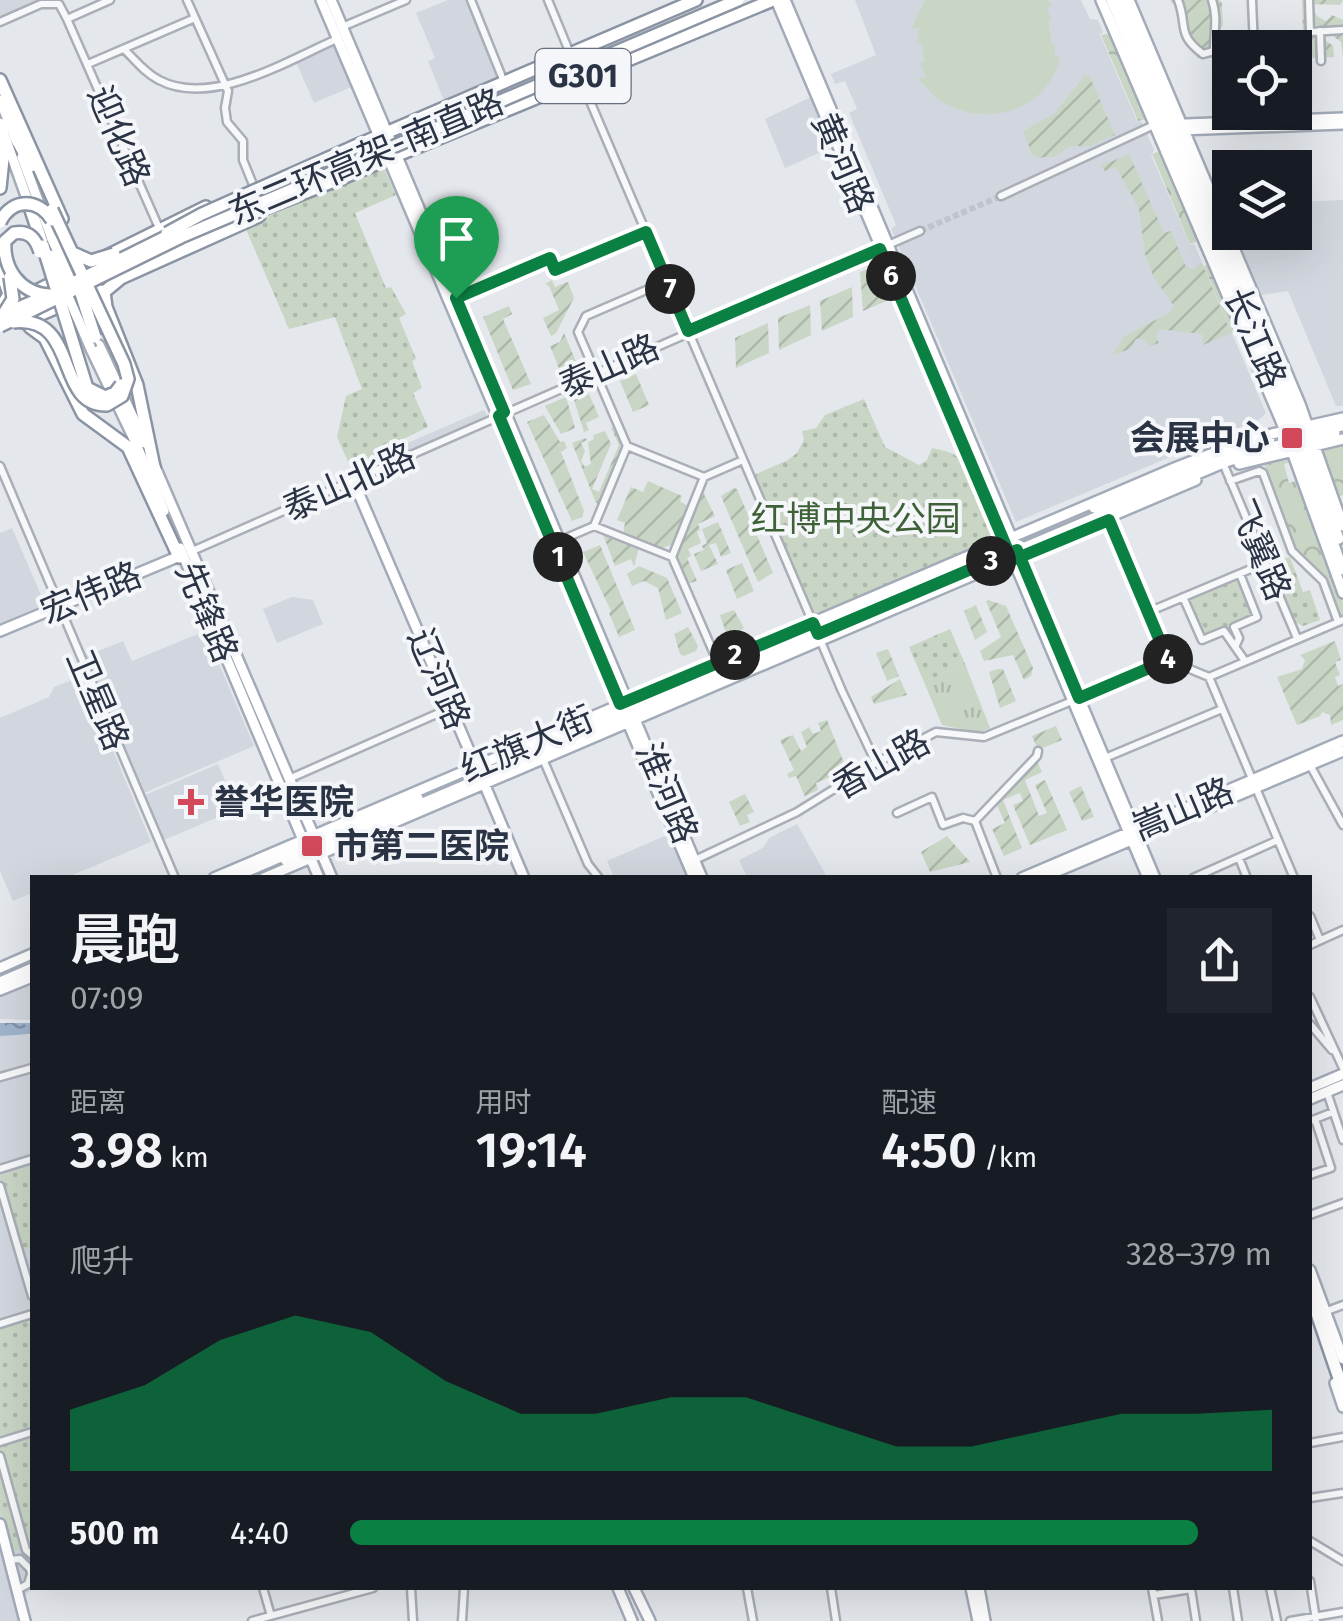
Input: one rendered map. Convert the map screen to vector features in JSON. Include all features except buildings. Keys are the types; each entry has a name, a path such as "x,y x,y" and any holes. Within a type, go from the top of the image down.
{"highway":[{"name":"G301","path":"101,291 122,278 159,241 254,187 696,0"},
{"name":"东二环高架-南直路","path":"2,319 159,241 720,0"},
{"name":"东二环高架-南直路","path":"2,319 118,270 159,241 738,0"},
{"name":"G301","path":"159,241 209,232 774,0"},
{"path":"0,80 124,364 128,379 122,396 106,405 88,400 75,383 55,338 29,321 2,319"},
{"path":"15,136 71,247 101,291 136,385 152,473"},
{"path":"71,247 88,261 159,241 202,214 362,143"},
{"path":"0,187 1,151"},
{"path":"0,222 9,209 20,204 33,204 46,211 83,296 95,344"},
{"path":"31,210 47,243 82,380 100,397 115,393 122,382 96,308 98,290 118,270"},
{"path":"50,294 27,290 17,281 4,249 12,234 30,235 39,247 86,410"},
{"path":"2,319 112,254"},
{"path":"0,255 14,294 2,319"},
{"path":"0,268 9,294 2,319"},
{"path":"2,319 38,317 101,291"},
{"path":"2,319 40,332 77,407 128,447 184,554"},
{"path":"40,325 86,410 128,440 152,473"},
{"path":"1312,1283 1343,1374"},
{"path":"1312,1283 1343,1390"}],"main road":[{"path":"320,0 383,134"},
{"path":"330,0 392,158"},
{"name":"黄河路","path":"774,0 884,247 1151,875"},
{"name":"黄河路","path":"784,0 884,247"},
{"path":"1101,0 1168,128 1300,404 1313,418 1324,421"},
{"name":"长江路","path":"1111,0 1299,437 1343,552"},
{"name":"长江路","path":"1120,0 1168,128"},
{"path":"1130,0 1168,128 1276,410 1278,423 1271,433"},
{"name":"先锋路","path":"0,100 15,136 47,243 152,473 317,875"},
{"path":"1312,119 1343,121"},
{"path":"1168,128 1343,121"},
{"path":"1168,128 1212,122"},
{"path":"0,123 31,210"},
{"name":"淮河路","path":"392,158 456,298 628,712 695,860 698,875"},
{"name":"淮河路","path":"392,158 697,875"},
{"path":"1300,404 1297,462 1343,593"},
{"path":"1276,410 1319,460 1339,500 1343,526"},
{"name":"红旗大街","path":"1224,466 1278,452 1324,421 1343,429"},
{"name":"红旗大街","path":"479,776 542,756 719,665 817,631 1215,459 1343,429"},
{"name":"红旗大街","path":"240,875 1012,548 1176,466 1271,433 1325,442 1343,429"},
{"name":"长江路","path":"1299,437 1343,570"},
{"name":"红旗大街","path":"1012,548 1108,516 1299,437"},
{"path":"1319,460 1318,450 1325,442"},
{"path":"1278,452 1289,454 1297,462"},
{"name":"辽河路","path":"352,480 479,776"},
{"name":"辽河路","path":"352,480 521,875"},
{"path":"184,554 291,778 331,875"},
{"name":"宏伟路","path":"0,632 184,554"},
{"name":"黄河路","path":"1076,699 1105,758 1133,834"},
{"name":"嵩山路","path":"1030,875 1307,761 1343,741"},
{"name":"嵩山路","path":"1307,761 1343,751"},
{"name":"嵩山路","path":"1047,875 1133,834"},
{"name":"红旗大街","path":"224,875 306,849"},
{"name":"红旗大街","path":"252,875 306,849"},
{"name":"红旗大街","path":"268,875 306,849"},
{"path":"0,971 30,958"},
{"path":"0,982 30,969"},
{"path":"0,990 30,977"},
{"path":"1312,1096 1328,1096 1343,1077"},
{"path":"1312,1095 1343,1077"},
{"path":"1312,1282 1327,1311 1343,1359"},
{"path":"1312,1316 1343,1407"},
{"path":"0,1524 25,1621"},
{"path":"619,1590 632,1621"},
{"path":"634,1590 647,1621"},
{"path":"977,1590 983,1621"}],"street":[{"path":"0,22 50,2 59,4 68,19 110,0"},
{"path":"187,0 226,87 228,122 242,141 243,160 254,187"},
{"path":"342,27 406,0"},
{"path":"471,0 504,82"},
{"path":"548,0 876,762"},
{"path":"1178,0 1182,32 1188,43 1203,54 1212,51"},
{"path":"1212,0 1218,18 1214,30"},
{"path":"1252,0 1253,30"},
{"path":"1309,0 1310,32 1343,30"},
{"path":"88,64 195,18"},
{"name":"迎化路","path":"68,19 159,241"},
{"path":"1320,31 1321,62"},
{"path":"124,49 164,83 192,88 226,87 337,39"},
{"path":"1001,196 1168,128"},
{"path":"456,298 550,258 555,270 646,232"},
{"name":"泰山路","path":"502,414 920,232"},
{"path":"666,280 586,316 578,332 627,446 704,478"},
{"name":"泰山北路","path":"184,554 502,414"},
{"path":"559,541 594,526 627,446"},
{"path":"672,557 704,478 743,460"},
{"name":"卫星路","path":"0,466 174,875"},
{"name":"飞翼路","path":"1224,466 1297,638"},
{"path":"1209,677 1340,621 1323,582 1292,551 1264,473 1259,471 1230,481"},
{"path":"1108,516 1168,660 1209,677 1293,875"},
{"path":"594,526 672,557 719,665"},
{"path":"1148,612 1266,563"},
{"path":"1183,597 1202,640 1257,617 1240,574"},
{"path":"1234,627 1239,638 1236,645"},
{"path":"1224,631 1244,661"},
{"name":"香山路","path":"695,860 797,812 876,762 936,732 984,737 1168,660"},
{"path":"291,778 448,709"},
{"path":"1105,758 1222,709"},
{"path":"974,821 1037,756 1038,750"},
{"path":"542,756 588,864 597,875"},
{"path":"1307,761 1343,826"},
{"path":"897,813 932,797 944,826 963,818 974,821"},
{"path":"974,821 997,875"},
{"path":"1200,875 1278,840"},
{"path":"1239,858 1246,875"},
{"path":"1312,921 1320,940"},
{"path":"1312,944 1343,930"},
{"path":"1312,1002 1343,1077"},
{"path":"1312,1027 1343,1077"},
{"path":"0,1077 30,1069"},
{"path":"1328,1096 1343,1140"},
{"path":"1312,1174 1331,1168 1312,1120 1334,1112"},
{"path":"0,1169 30,1161"},
{"path":"0,1186 30,1289"},
{"path":"1312,1214 1343,1203"},
{"path":"1327,1311 1343,1305"},
{"path":"0,1324 30,1315"},
{"path":"0,1442 30,1433"},
{"path":"1312,1443 1343,1437"},
{"path":"0,1456 30,1553"},
{"path":"1312,1498 1343,1493"},
{"path":"1312,1542 1343,1561"},
{"path":"9,1560 20,1560 30,1568"},
{"path":"17,1590 28,1584 30,1577"},
{"path":"264,1590 272,1616"},
{"path":"252,1621 365,1590"},
{"path":"412,1590 413,1621"},
{"path":"462,1621 464,1590"},
{"path":"747,1590 753,1621"},
{"path":"831,1590 836,1621"},
{"path":"1191,1590 1196,1621"},
{"path":"1233,1590 1238,1621"},
{"path":"1270,1590 1277,1621"},
{"path":"1311,1590 1316,1619"},
{"path":"1153,1591 1158,1621"},
{"path":"1290,1621 1343,1612"}],"shaded area":[{"path":"0,0 43,0 0,18"},
{"path":"448,0 468,0 501,79 445,103 428,61 435,58 416,13"},
{"path":"855,0 1081,0 1090,19 1098,20 1103,32 1100,35 1137,121 1142,122 1154,150 1151,155 1190,245 1194,244 1266,413 1260,419 1016,522 891,229 896,225 849,113 857,109 845,81 835,84 831,74 876,55"},
{"path":"333,45 351,87 314,103 296,62"},
{"path":"811,97 832,147 785,168 765,119"},
{"path":"1343,200 1343,406 1336,406 1288,291 1261,295 1242,250 1312,250 1312,201"},
{"path":"484,410 488,418 410,455 405,444"},
{"path":"12,528 45,604 0,624 0,533"},
{"path":"292,597 313,600 323,624 277,643 263,609"},
{"path":"205,631 254,746 144,793 86,656 123,641 132,661"},
{"path":"82,676 151,842 73,875 30,875 30,894 13,901 0,871 0,718 49,697 54,687"},
{"name":"誉华医院","path":"218,764 237,809 164,840 145,795"},
{"path":"797,824 826,875 746,875 739,860 763,848 769,838"},
{"path":"669,834 687,875 613,875 607,861"},
{"path":"30,983 30,1020 0,1019 0,996"},
{"path":"0,1036 30,1036 31,1590 25,1595 32,1621 0,1621"}],"green space":[{"path":"925,0 1048,0 1053,7 1046,7 1051,19 1048,22 1052,44 1055,57 1060,55 1054,74 1030,101 996,114 959,110 938,99 918,78 926,78 920,63 925,62 921,42 917,43 919,28 911,29"},
{"path":"1170,0 1222,3 1223,25 1212,30 1212,58 1197,58 1183,39 1178,8"},
{"path":"1302,0 1343,0 1340,5 1310,4 1317,16 1326,21 1332,15 1343,20 1343,57 1341,42 1329,33 1324,39 1333,46 1334,57 1312,58 1312,30 1303,30"},
{"path":"1113,33 1146,119 1138,121 1101,35"},
{"path":"1085,75 1090,77 1115,135 1090,146 1070,146 1056,156 1037,158 1023,131 1054,114"},
{"path":"1163,150 1198,234 1196,242 1190,244 1152,154"},
{"path":"1129,154 1164,233 1171,231 1186,267 1194,269 1202,263 1231,333 1203,345 1202,334 1159,329 1159,343 1150,346 1141,338 1136,339 1130,349 1112,355 1125,336 1169,313 1174,306 1153,276 1145,254 1139,209 1116,167 1105,171 1101,166"},
{"path":"383,166 396,195 355,213 386,288 391,287 406,314 399,318 416,359 412,361 422,388 413,393 428,427 403,439 406,453 354,475 337,437 346,396 362,389 335,317 289,329 245,227"},
{"path":"1211,263 1239,331 1232,334 1204,266"},
{"path":"877,265 891,299 863,311 860,272"},
{"path":"552,280 555,287 568,282 574,298 551,336 543,318 559,310 545,284"},
{"path":"852,287 853,317 822,331 820,301"},
{"path":"810,305 811,335 779,350 778,318"},
{"path":"509,306 512,314 503,319 531,384 513,390 483,317"},
{"path":"768,323 769,353 736,368 735,338"},
{"path":"564,333 577,364 560,371 550,346 560,342"},
{"path":"636,374 649,405 633,412 620,381"},
{"path":"589,394 599,417 586,423 589,430 584,432 574,400"},
{"path":"566,397 575,428 561,434 545,406"},
{"name":"红博中央公园","path":"864,399 885,447 919,465 927,460 932,448 951,453 962,462 980,495 994,539 817,616 754,475 797,453 804,440 802,431 816,428 825,415"},
{"path":"544,415 567,448 561,452 584,511 582,517 572,521 527,422"},
{"path":"615,426 623,449 599,504 596,503 572,443 587,440 581,443 585,467 591,464 588,442 594,439 593,435 605,431 611,444 592,489 599,492 619,445 611,428"},
{"path":"1343,443 1343,495 1336,497 1320,452 1321,448"},
{"path":"1282,456 1291,462 1284,464 1289,483 1299,480 1343,602 1339,618 1325,580 1297,552 1263,461"},
{"path":"648,481 682,496 680,501 689,507 673,544 660,549 623,535 625,523 617,520 631,487 643,492"},
{"path":"734,488 773,573 758,582 721,496"},
{"path":"702,490 715,516 698,524 701,543 688,549 691,556 687,558 697,581 686,584 675,559"},
{"path":"718,522 731,553 721,557 716,543 709,545 718,564 701,571 694,554 704,550 702,546 707,543 702,529"},
{"path":"602,532 639,548 634,566 631,559 615,566"},
{"path":"600,545 635,630 619,637 583,552"},
{"path":"1290,557 1303,592 1310,590 1320,620 1303,626 1295,622 1270,564"},
{"path":"742,563 754,591 737,599 726,570"},
{"path":"639,566 667,578 682,613 666,620 658,588 644,581 632,586 627,574"},
{"path":"1238,577 1254,616 1203,637 1186,599"},
{"path":"988,600 1006,606 1033,668 1031,676 1024,680 1013,655 984,661 980,651 1001,637"},
{"path":"976,605 987,632 975,640 964,611"},
{"path":"734,610 744,628 731,637 727,636 720,615"},
{"path":"688,627 698,646 684,656 674,634"},
{"path":"950,629 965,664 924,682 909,647"},
{"path":"1335,641 1341,660 1335,662 1340,675 1335,677 1338,686 1343,684 1343,720 1331,725 1330,715 1322,712 1297,725 1277,677 1302,669 1305,660 1300,655"},
{"path":"888,649 899,676 887,681 876,653"},
{"path":"965,664 990,728 978,733 942,725 924,682"},
{"path":"1003,669 1016,701 1000,708 989,672"},
{"path":"900,679 907,695 874,704 871,697"},
{"path":"827,720 847,770 816,783 818,790 806,799 796,776 789,778 787,774 794,770 780,740 793,735 801,751 807,747 801,732 809,727 813,734 821,731 818,723"},
{"path":"1056,726 1062,740 1038,750 1032,736"},
{"path":"1035,757 1042,772 1025,780 1039,816 1047,813 1035,785 1045,780 1067,830 1030,845 1013,805 1023,801 1020,793 1003,800 1022,848 1004,856 992,829 1005,823 994,798"},
{"path":"1081,786 1094,817 1082,821 1069,792"},
{"path":"745,794 754,812 747,815 750,822 740,826 729,802"},
{"path":"947,836 970,862 930,872 921,852"},
{"path":"30,1166 30,1248 20,1248 0,1176"},
{"path":"30,1316 30,1547 12,1552 0,1511 0,1324"}],"water":[{"path":"0,1023 30,1023 30,1034 0,1036"}],"tunnel":[{"path":"920,231 1001,196"}],"place":[{"name":"会展中心","path":"1292,438"},
{"name":"誉华医院","path":"191,802"},
{"name":"市第二医院","path":"312,846"}],"route":[{"path":"456,298 504,412 499,416 620,704 813,623 818,634 1009,553 1017,550 1020,557 1109,520 1168,660 1079,698 1020,557 1012,560 1009,553 1006,546 944,397 880,249 688,331 646,232 555,270 550,258 456,298"}]}
